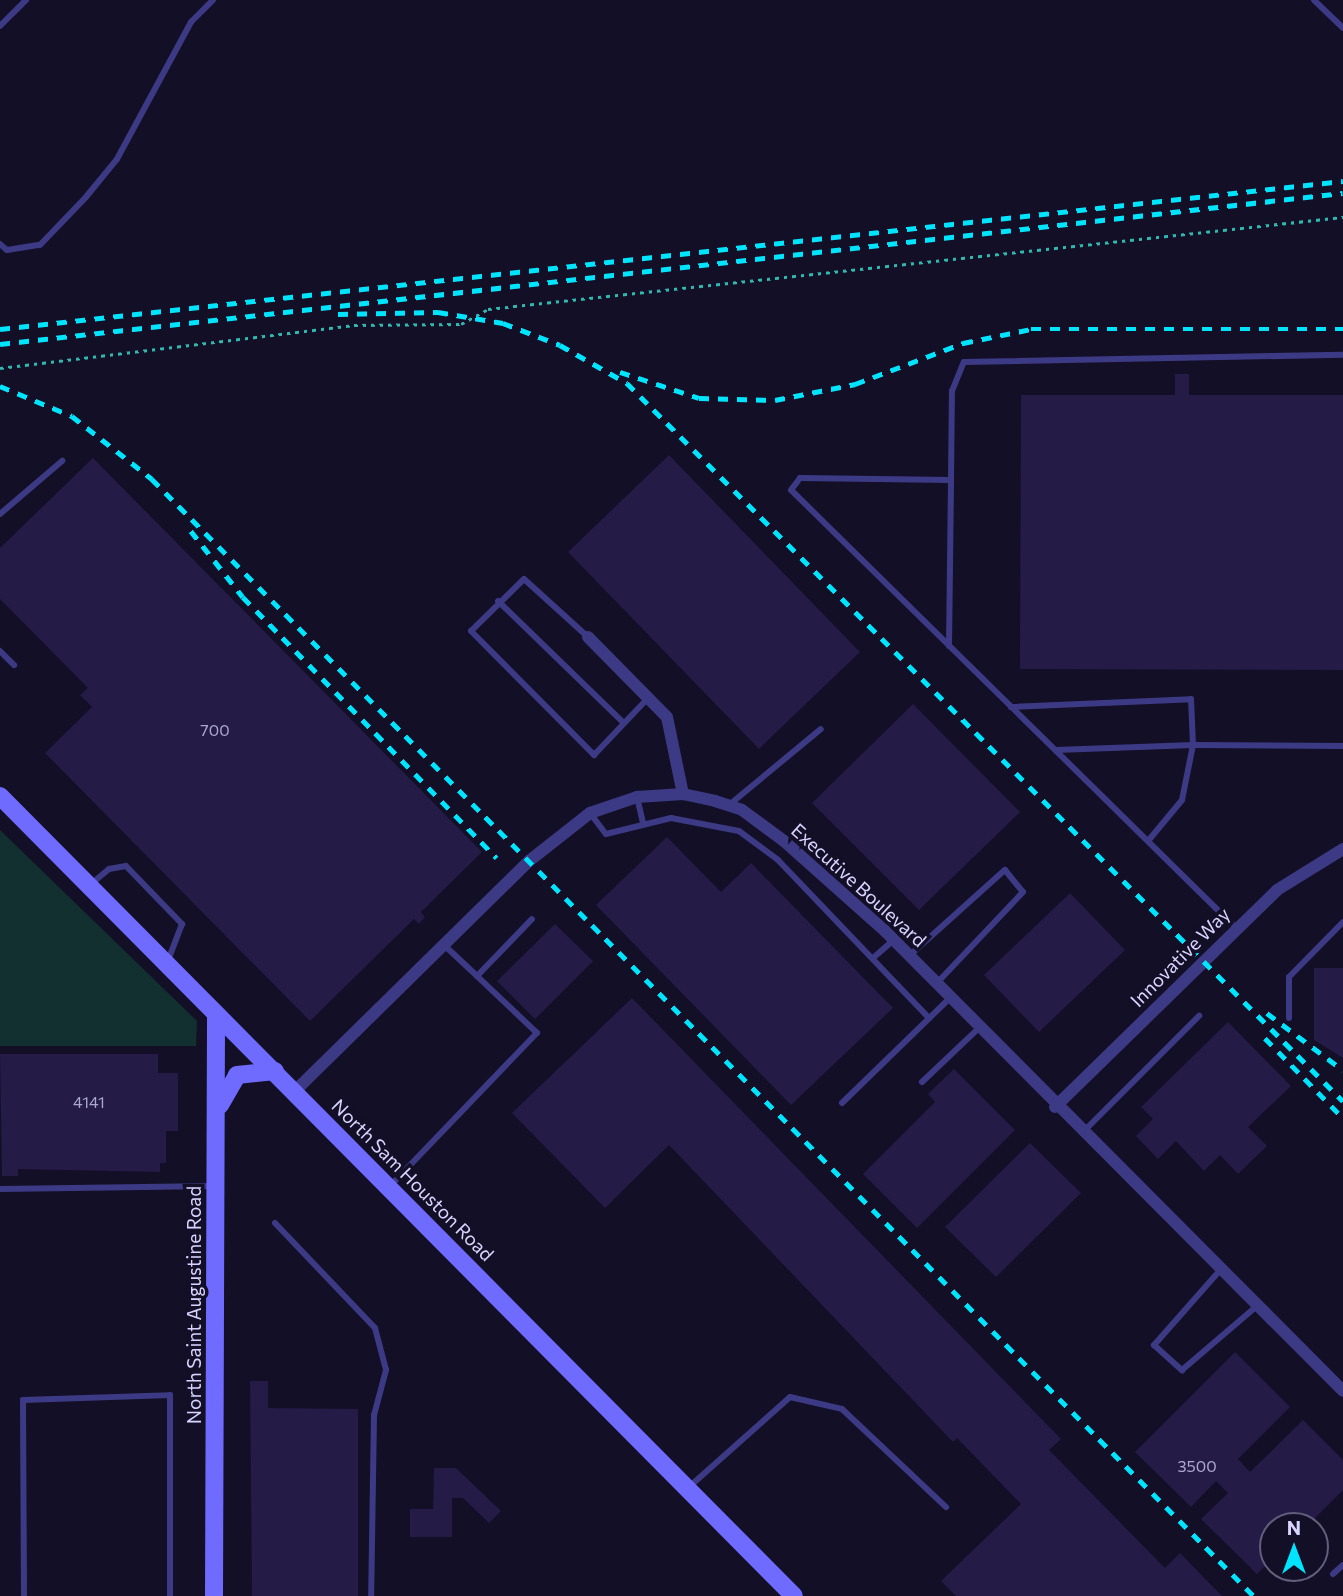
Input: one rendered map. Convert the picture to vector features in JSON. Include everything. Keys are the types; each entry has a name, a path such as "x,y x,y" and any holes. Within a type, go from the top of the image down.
{"street":[{"path":"588,637 667,717 678,746 683,794"},
{"name":"Executive Boulevard","path":"296,1090 529,861 590,813 637,797 683,794 729,805 748,815 894,940 1055,1107 1222,1268 1343,1391"},
{"name":"North Sam Houston Road","path":"0,796 216,1015 296,1090 794,1596"},
{"name":"Innovative Way","path":"1055,1107 1277,890 1343,849"},
{"name":"North Saint Augustine Road","path":"214,1596 216,1015"},
{"path":"216,1114 237,1075 275,1071"}],"lane":[{"path":"0,26 26,0"},
{"path":"0,244 7,250 40,245 86,197 117,159 191,22 214,0"},
{"path":"1314,0 1343,28"},
{"path":"949,646 952,391 964,362 1343,355"},
{"path":"0,514 62,461"},
{"path":"951,480 800,478 791,490 1236,928"},
{"path":"588,637 524,579 498,601 471,631 594,754 650,697"},
{"path":"498,601 624,723"},
{"path":"0,651 14,666"},
{"path":"1011,706 1191,699 1193,745 1182,800 1148,841"},
{"path":"729,805 821,729"},
{"path":"1056,750 1193,745 1343,746"},
{"path":"637,797 643,824"},
{"path":"590,813 606,835 643,824 699,819 739,831 778,860 929,1018"},
{"path":"739,831 748,815"},
{"path":"90,885 109,869 127,866 182,924 181,939 166,962"},
{"path":"909,956 1005,870 1023,892 936,984"},
{"path":"477,976 532,919"},
{"path":"1289,1018 1289,977 1343,922"},
{"path":"873,958 894,940"},
{"path":"390,1186 537,1033 444,945"},
{"path":"842,1103 950,998"},
{"path":"1082,1132 1199,1016"},
{"path":"922,1082 979,1028"},
{"path":"0,1189 216,1186"},
{"path":"275,1223 375,1328 386,1370 374,1415 371,1596"},
{"path":"1222,1268 1154,1340 1182,1370 1199,1361 1258,1305"},
{"path":"24,1596 23,1400 170,1395 170,1596"},
{"path":"688,1489 790,1397 842,1409 946,1507"},
{"path":"1333,1574 1343,1565"}],"path":[{"path":"0,368 341,326 461,324 488,309 1343,217"}],"green space":[{"path":"0,830 197,1021 196,1046 0,1046"}],"building":[{"path":"1175,374 1189,374 1189,395 1343,395 1343,670 1020,669 1021,395 1175,395"},
{"path":"669,455 860,652 759,749 568,552"},
{"path":"93,458 482,852 421,912 425,917 419,924 414,919 310,1021 45,753 92,707 80,695 88,688 0,599 0,548"},
{"path":"913,704 1020,812 919,910 812,803"},
{"path":"667,837 721,892 751,863 893,1008 791,1105 596,905"},
{"path":"1070,893 1125,950 1039,1032 984,975"},
{"path":"555,924 593,961 535,1019 497,981"},
{"path":"1314,968 1343,968 1343,1058 1314,1040"},
{"path":"632,998 1061,1439 1049,1450 1165,1568 1180,1553 1222,1596 956,1596 941,1581 1021,1504 957,1438 953,1442 669,1145 605,1208 512,1113"},
{"path":"1228,1022 1291,1086 1248,1127 1267,1146 1238,1174 1220,1155 1204,1171 1176,1141 1158,1159 1136,1136 1153,1119 1141,1107"},
{"path":"0,1054 158,1054 158,1073 178,1073 178,1131 166,1131 166,1163 160,1163 160,1172 18,1169 18,1176 2,1176"},
{"path":"954,1069 1015,1130 917,1228 863,1174 935,1102 928,1094"},
{"path":"1030,1143 1081,1193 996,1277 945,1227"},
{"path":"1235,1352 1290,1407 1238,1459 1250,1472 1303,1420 1343,1460 1343,1490 1321,1512 1259,1512 1257,1574 1201,1519 1228,1493 1216,1481 1191,1507 1135,1452"},
{"path":"250,1381 268,1381 268,1408 358,1409 358,1596 252,1596"},
{"path":"434,1468 456,1468 501,1511 489,1523 463,1498 452,1498 452,1537 410,1537 410,1509 433,1509"}],"railway":[{"path":"0,329 1343,181"},
{"path":"0,344 1343,193"},
{"path":"338,314 438,312 503,323 560,345 627,383 1343,1101"},
{"path":"620,372 699,398 775,400 855,384 963,343 1031,329 1343,329"},
{"path":"0,386 72,416 152,479 1254,1596"},
{"path":"191,531 243,597 497,858"},
{"path":"1267,1013 1343,1070"},
{"path":"1265,1038 1343,1118"}]}
